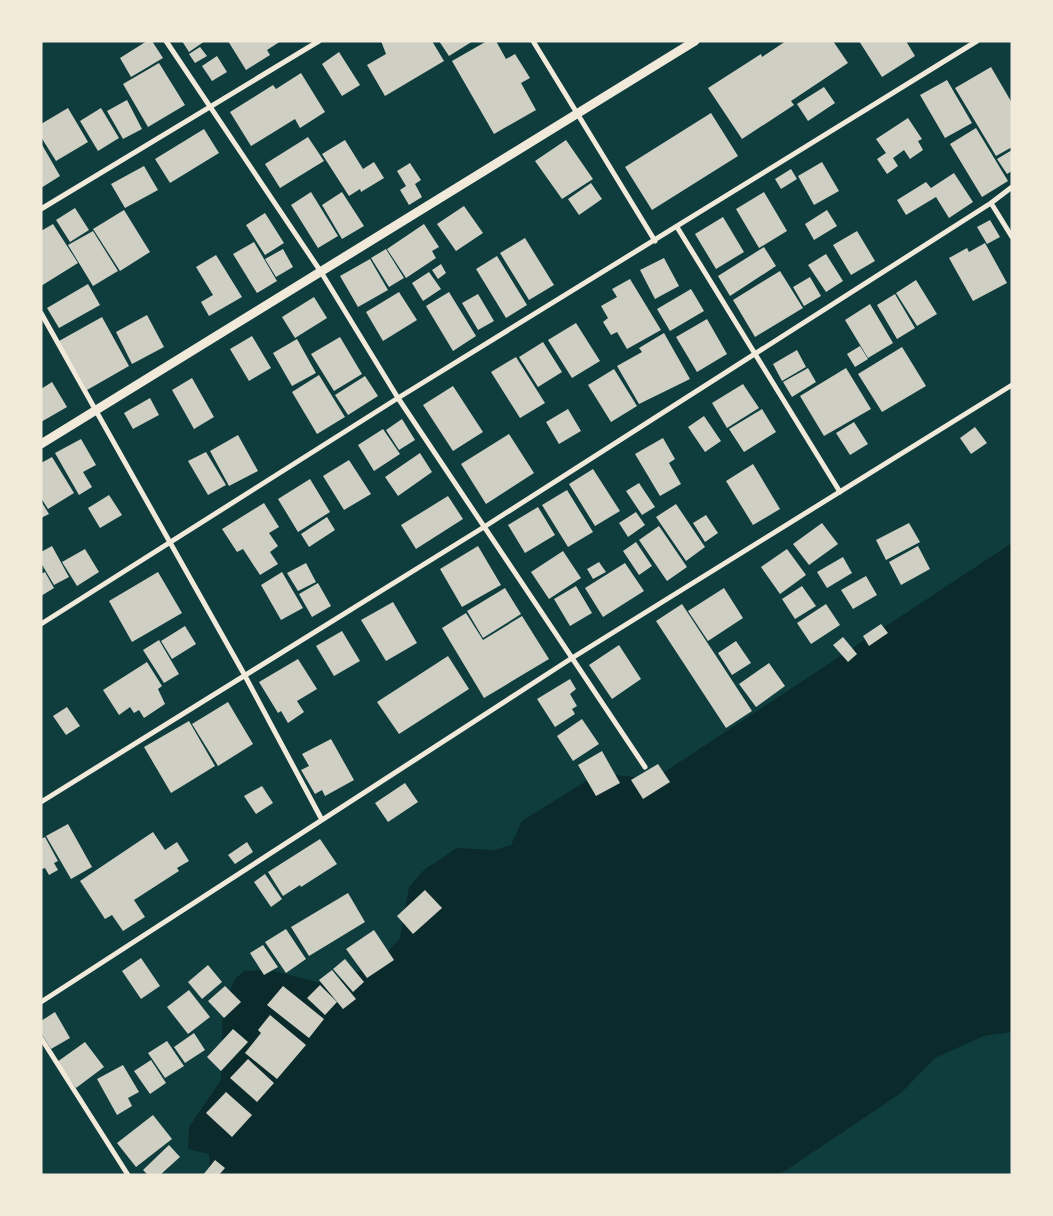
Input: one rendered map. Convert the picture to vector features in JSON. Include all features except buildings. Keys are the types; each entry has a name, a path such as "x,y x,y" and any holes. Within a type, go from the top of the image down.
{"street":[{"path":"166,41 321,272 398,398 646,767"},
{"path":"41,209 319,41"},
{"path":"533,41 655,240"},
{"path":"41,444 695,41"},
{"path":"41,624 398,398 977,41"},
{"path":"41,802 244,674 484,527 991,203 1012,187"},
{"path":"991,203 1012,236"},
{"path":"677,227 840,492"},
{"path":"41,313 244,674 322,820"},
{"path":"41,1002 572,658 1012,385"},
{"path":"41,1038 128,1175"}],"water":[{"path":"1012,543 1012,1032 984,1036 935,1058 901,1093 779,1175 210,1175 209,1154 188,1149 189,1127 221,1080 223,1005 235,979 244,971 269,970 330,985 380,960 400,938 409,887 424,870 457,848 494,850 511,845 522,821 599,773 642,778 660,775"}]}
